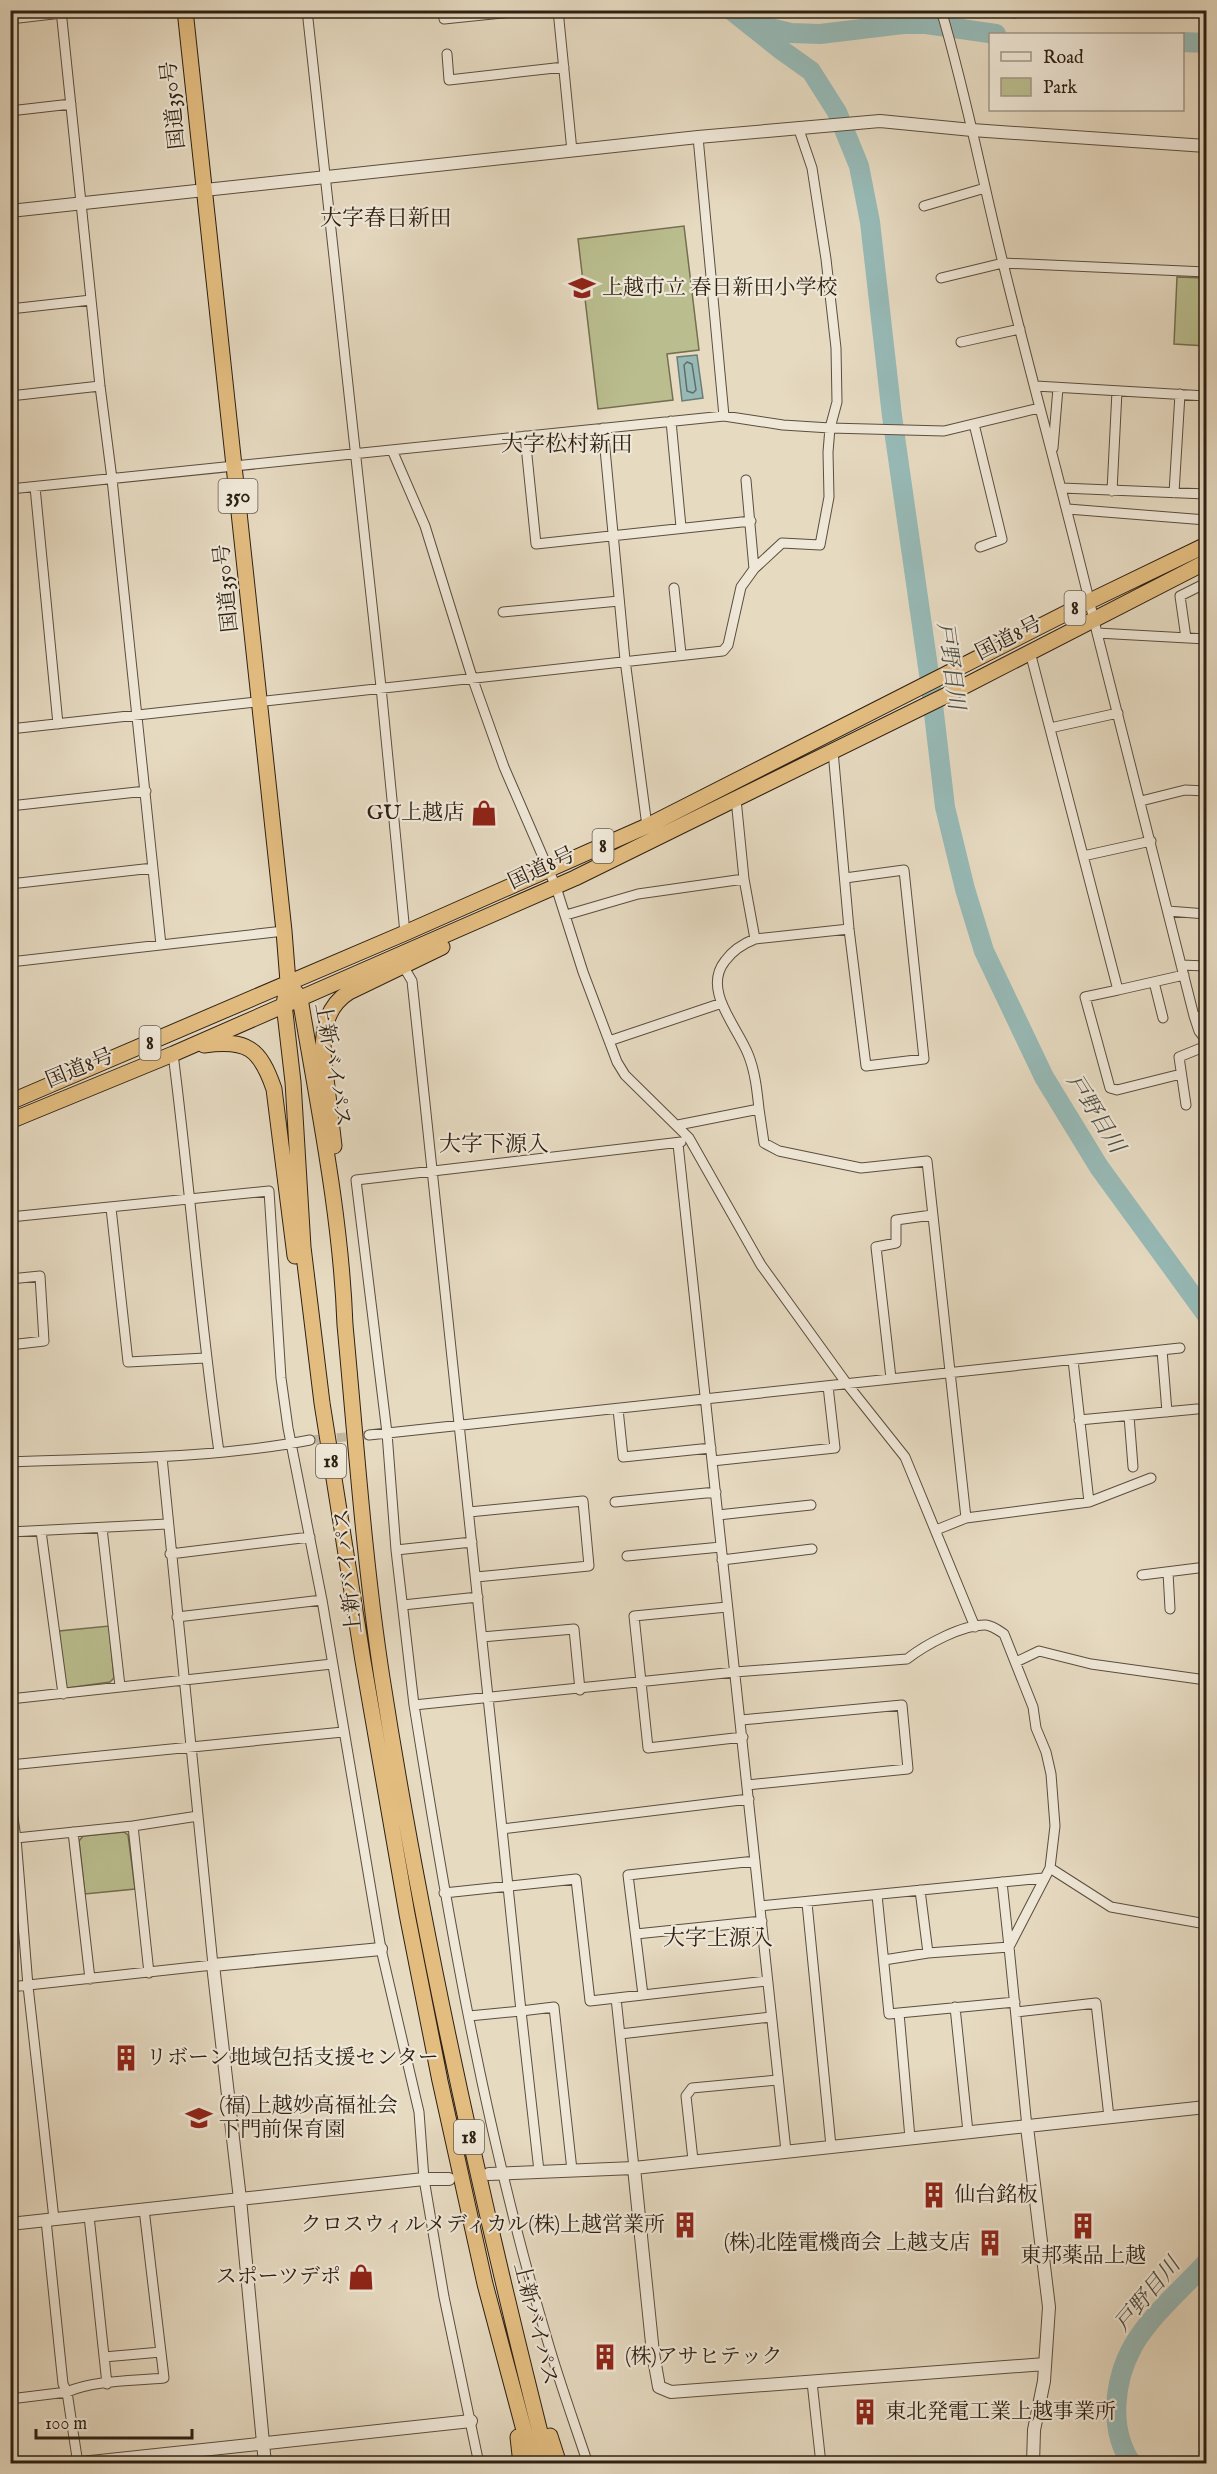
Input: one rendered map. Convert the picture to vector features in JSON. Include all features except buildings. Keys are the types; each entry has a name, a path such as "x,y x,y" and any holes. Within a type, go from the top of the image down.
{"highway":[{"name":"国道350号","path":"185,10 236,467 288,982"},
{"name":"国道8号","path":"10,1102 405,933 647,826 1090,601 1206,545"},
{"name":"国道8号","path":"10,1121 173,1054 284,1004 457,940 498,912 556,887 1030,652 1095,626 1206,562"},
{"path":"343,1275 340,1191 323,1053 325,1025 334,1006 344,996 400,961"},
{"name":"上新バイパス","path":"288,982 300,998 343,1275 345,1325 382,1675 404,1807 456,2077 513,2328 548,2463"},
{"name":"上新バイパス","path":"288,982 284,1004 293,1082 303,1247 322,1403 363,1661 407,1914 440,2081 483,2273 533,2463"},
{"path":"190,1046 236,1042 249,1048 267,1068 274,1089 293,1245 322,1403"},
{"path":"513,2328 559,2463"},
{"path":"517,2408 521,2463"}],"street":[{"path":"307,10 381,687 405,933"},
{"path":"443,10 444,19 532,10"},
{"path":"558,10 572,151"},
{"path":"941,10 1003,263 1036,386 1039,408 1068,509 1095,626 1194,1017 1199,1031 1206,1040"},
{"path":"10,19 62,12 161,945"},
{"path":"447,54 449,80 564,67"},
{"path":"10,111 71,105"},
{"path":"10,211 698,137 880,121 972,130 1206,146"},
{"path":"10,729 723,651 728,645 741,587 754,569 782,543 820,545 829,497 830,428 837,402 836,348 826,259 812,168 798,127"},
{"path":"698,137 724,416"},
{"path":"924,206 985,188"},
{"path":"941,278 1003,263 1206,272"},
{"path":"10,309 91,300"},
{"path":"961,342 1020,329"},
{"path":"10,396 100,386"},
{"path":"1036,386 1206,396"},
{"path":"1052,455 1058,388"},
{"path":"1112,490 1117,391"},
{"path":"1174,493 1180,394"},
{"path":"10,489 724,416 783,425 858,430 944,431 1039,408"},
{"path":"671,421 681,527"},
{"path":"974,424 1002,539 980,547"},
{"path":"603,428 625,660 647,826"},
{"path":"525,436 536,544 751,520"},
{"path":"392,450 425,526 472,677 504,767 556,887 583,972 625,1076 678,1125 688,1138 761,1265 848,1384 906,1457 975,1627"},
{"path":"746,480 754,569"},
{"path":"35,487 58,724"},
{"path":"1062,488 1206,494"},
{"path":"1068,509 1206,520"},
{"path":"1186,638 1180,596 1206,583"},
{"path":"674,588 681,654"},
{"path":"503,612 619,601"},
{"path":"1095,626 1206,639"},
{"path":"1030,652 1118,990"},
{"path":"1050,728 1118,713"},
{"path":"833,751 849,928 866,1066 924,1059 904,870 845,878"},
{"path":"1141,801 1185,790 1206,791"},
{"path":"10,806 146,791"},
{"path":"735,799 744,879 754,939"},
{"path":"1083,856 1151,841"},
{"path":"10,884 153,868"},
{"path":"566,915 638,894 744,879"},
{"path":"1167,911 1206,914"},
{"path":"849,928 754,939 735,949 717,972 717,988 722,1004 745,1045 753,1066 764,1143 779,1151 861,1168 927,1161 948,1372 966,1518"},
{"path":"10,962 284,931"},
{"path":"400,961 412,981 539,2170"},
{"path":"1181,965 1206,966"},
{"path":"1181,1074 1117,1090 1110,1088 1085,997 1184,975"},
{"path":"1154,982 1164,1017"},
{"path":"609,1041 722,1004"},
{"path":"1194,1017 1206,1017"},
{"path":"1186,1105 1179,1057 1206,1046"},
{"path":"173,1054 191,1200 205,1358 219,1452"},
{"path":"678,1125 759,1109"},
{"path":"588,2463 547,2338 503,2172 444,1893 414,1705 396,1550 387,1432 356,1180 678,1144 688,1138"},
{"path":"678,1144 786,2151"},
{"path":"10,1217 269,1191 281,1378 288,1428 322,1600 381,1949 419,2112 424,2179 444,2297 479,2463"},
{"path":"111,1208 128,1362 205,1358"},
{"path":"891,1378 876,1247 896,1244 896,1220 932,1215"},
{"path":"10,1279 40,1276 44,1341 10,1345"},
{"path":"369,1435 1180,1348"},
{"path":"1162,1350 1167,1412"},
{"path":"1073,1360 1089,1502"},
{"path":"712,1461 835,1448 828,1386"},
{"path":"618,1409 623,1457 711,1448"},
{"path":"1079,1420 1197,1409"},
{"path":"1129,1416 1134,1467"},
{"path":"10,1462 219,1452 310,1440"},
{"path":"162,1456 170,1554 240,2199 265,2463"},
{"path":"936,1530 966,1518 1089,1502 1151,1478"},
{"path":"615,1502 716,1492"},
{"path":"469,1512 584,1501 589,1566 476,1577"},
{"path":"718,1515 811,1505"},
{"path":"10,1532 167,1524"},
{"path":"102,1528 120,1686"},
{"path":"41,1531 63,1694"},
{"path":"170,1554 310,1537"},
{"path":"396,1550 472,1542"},
{"path":"627,1556 721,1547"},
{"path":"722,1560 812,1549"},
{"path":"1142,1575 1206,1567"},
{"path":"1168,1572 1170,1609"},
{"path":"403,1605 478,1597"},
{"path":"177,1617 322,1600"},
{"path":"727,1607 634,1616 648,1748 743,1737"},
{"path":"414,1705 580,1690 735,1672 907,1659 935,1641 975,1627 987,1625 997,1628 1004,1634 1033,1707 1036,1728 1052,1774 1055,1826 1050,1868 1010,1947"},
{"path":"482,1637 574,1629 580,1690"},
{"path":"1016,1662 1039,1651 1091,1664 1206,1680"},
{"path":"10,1699 332,1664"},
{"path":"741,1720 902,1705 908,1769 747,1785"},
{"path":"10,1766 344,1732"},
{"path":"10,1798 16,1838 63,2384 67,2392 78,2463"},
{"path":"502,1829 749,1799"},
{"path":"16,1838 133,1826 198,1816"},
{"path":"133,1826 149,1972"},
{"path":"73,1832 90,1979"},
{"path":"643,1995 628,1875 755,1862"},
{"path":"1050,1868 1111,1907 1206,1924"},
{"path":"760,1906 1043,1878"},
{"path":"444,1893 576,1879 590,2001 767,1981"},
{"path":"1002,1882 1027,2127 1049,2307 1045,2364 1034,2430 1033,2463"},
{"path":"921,1890 928,1953"},
{"path":"877,1896 889,2014 955,2007 1096,2003 1109,2117"},
{"path":"807,1903 831,2146"},
{"path":"636,1934 762,1921"},
{"path":"884,1960 928,1953 1010,1947"},
{"path":"10,1988 381,1949"},
{"path":"616,1998 653,2353 659,2387 672,2392 1045,2364"},
{"path":"469,2016 554,2007 572,2170"},
{"path":"955,2007 968,2132"},
{"path":"898,2013 910,2138"},
{"path":"620,2034 771,2017"},
{"path":"693,2160 686,2096 692,2088 777,2080"},
{"path":"489,2174 539,2170 634,2168 1206,2106"},
{"path":"10,2224 424,2179 449,2179"},
{"path":"10,2399 67,2392 76,2388 164,2378 144,2209"},
{"path":"89,2216 107,2384"},
{"path":"104,2357 161,2352"},
{"path":"812,2382 820,2463"},
{"path":"72,2463 264,2445 471,2421"}],"green space":[{"path":"684,226 699,350 667,354 673,400 598,409 578,239"},
{"path":"1177,277 1206,278 1206,346 1174,344"},
{"path":"109,1626 114,1678 110,1682 67,1688 64,1684 59,1631"},
{"path":"124,1832 128,1835 135,1889 85,1894 79,1841 83,1836"}],"water":[{"path":"697,355 703,398 682,401 677,357"}],"waterway":[{"name":"戸野目川","path":"731,10 811,71 837,112 859,166 870,222 892,416 931,688 945,807 965,889 984,951 1044,1077 1099,1167 1206,1314"},
{"path":"754,24 791,33 820,34 903,24 926,24 989,33"},
{"path":"1184,42 1206,43"},
{"name":"戸野目川","path":"1132,2464 1124,2451 1117,2421 1116,2405 1121,2374 1140,2335 1206,2263"}],"tunnel":[{"path":"310,1440 369,1435"}],"place":[{"name":"上越市立 春日新田小学校","path":"582,288"},
{"name":"GU上越店","path":"484,813"},
{"name":"リボーン地域包括支援センター","path":"126,2058"},
{"name":"(福)上越妙高福祉会 下門前保育園","path":"199,2118"},
{"name":"仙台銘板","path":"934,2195"},
{"name":"クロスウィルメディカル(株)上越営業所","path":"685,2225"},
{"name":"東邦薬品上越","path":"1083,2226"},
{"name":"(株)北陸電機商会 上越支店","path":"990,2243"},
{"name":"スポーツデポ","path":"361,2277"},
{"name":"(株)アサヒテック","path":"605,2357"},
{"name":"東北発電工業上越事業所","path":"865,2412"}],"district":[{"name":"大字春日新田","path":"386,219"},
{"name":"大字松村新田","path":"567,445"},
{"name":"大字下源入","path":"494,1145"},
{"name":"大字上源入","path":"718,1939"}]}
